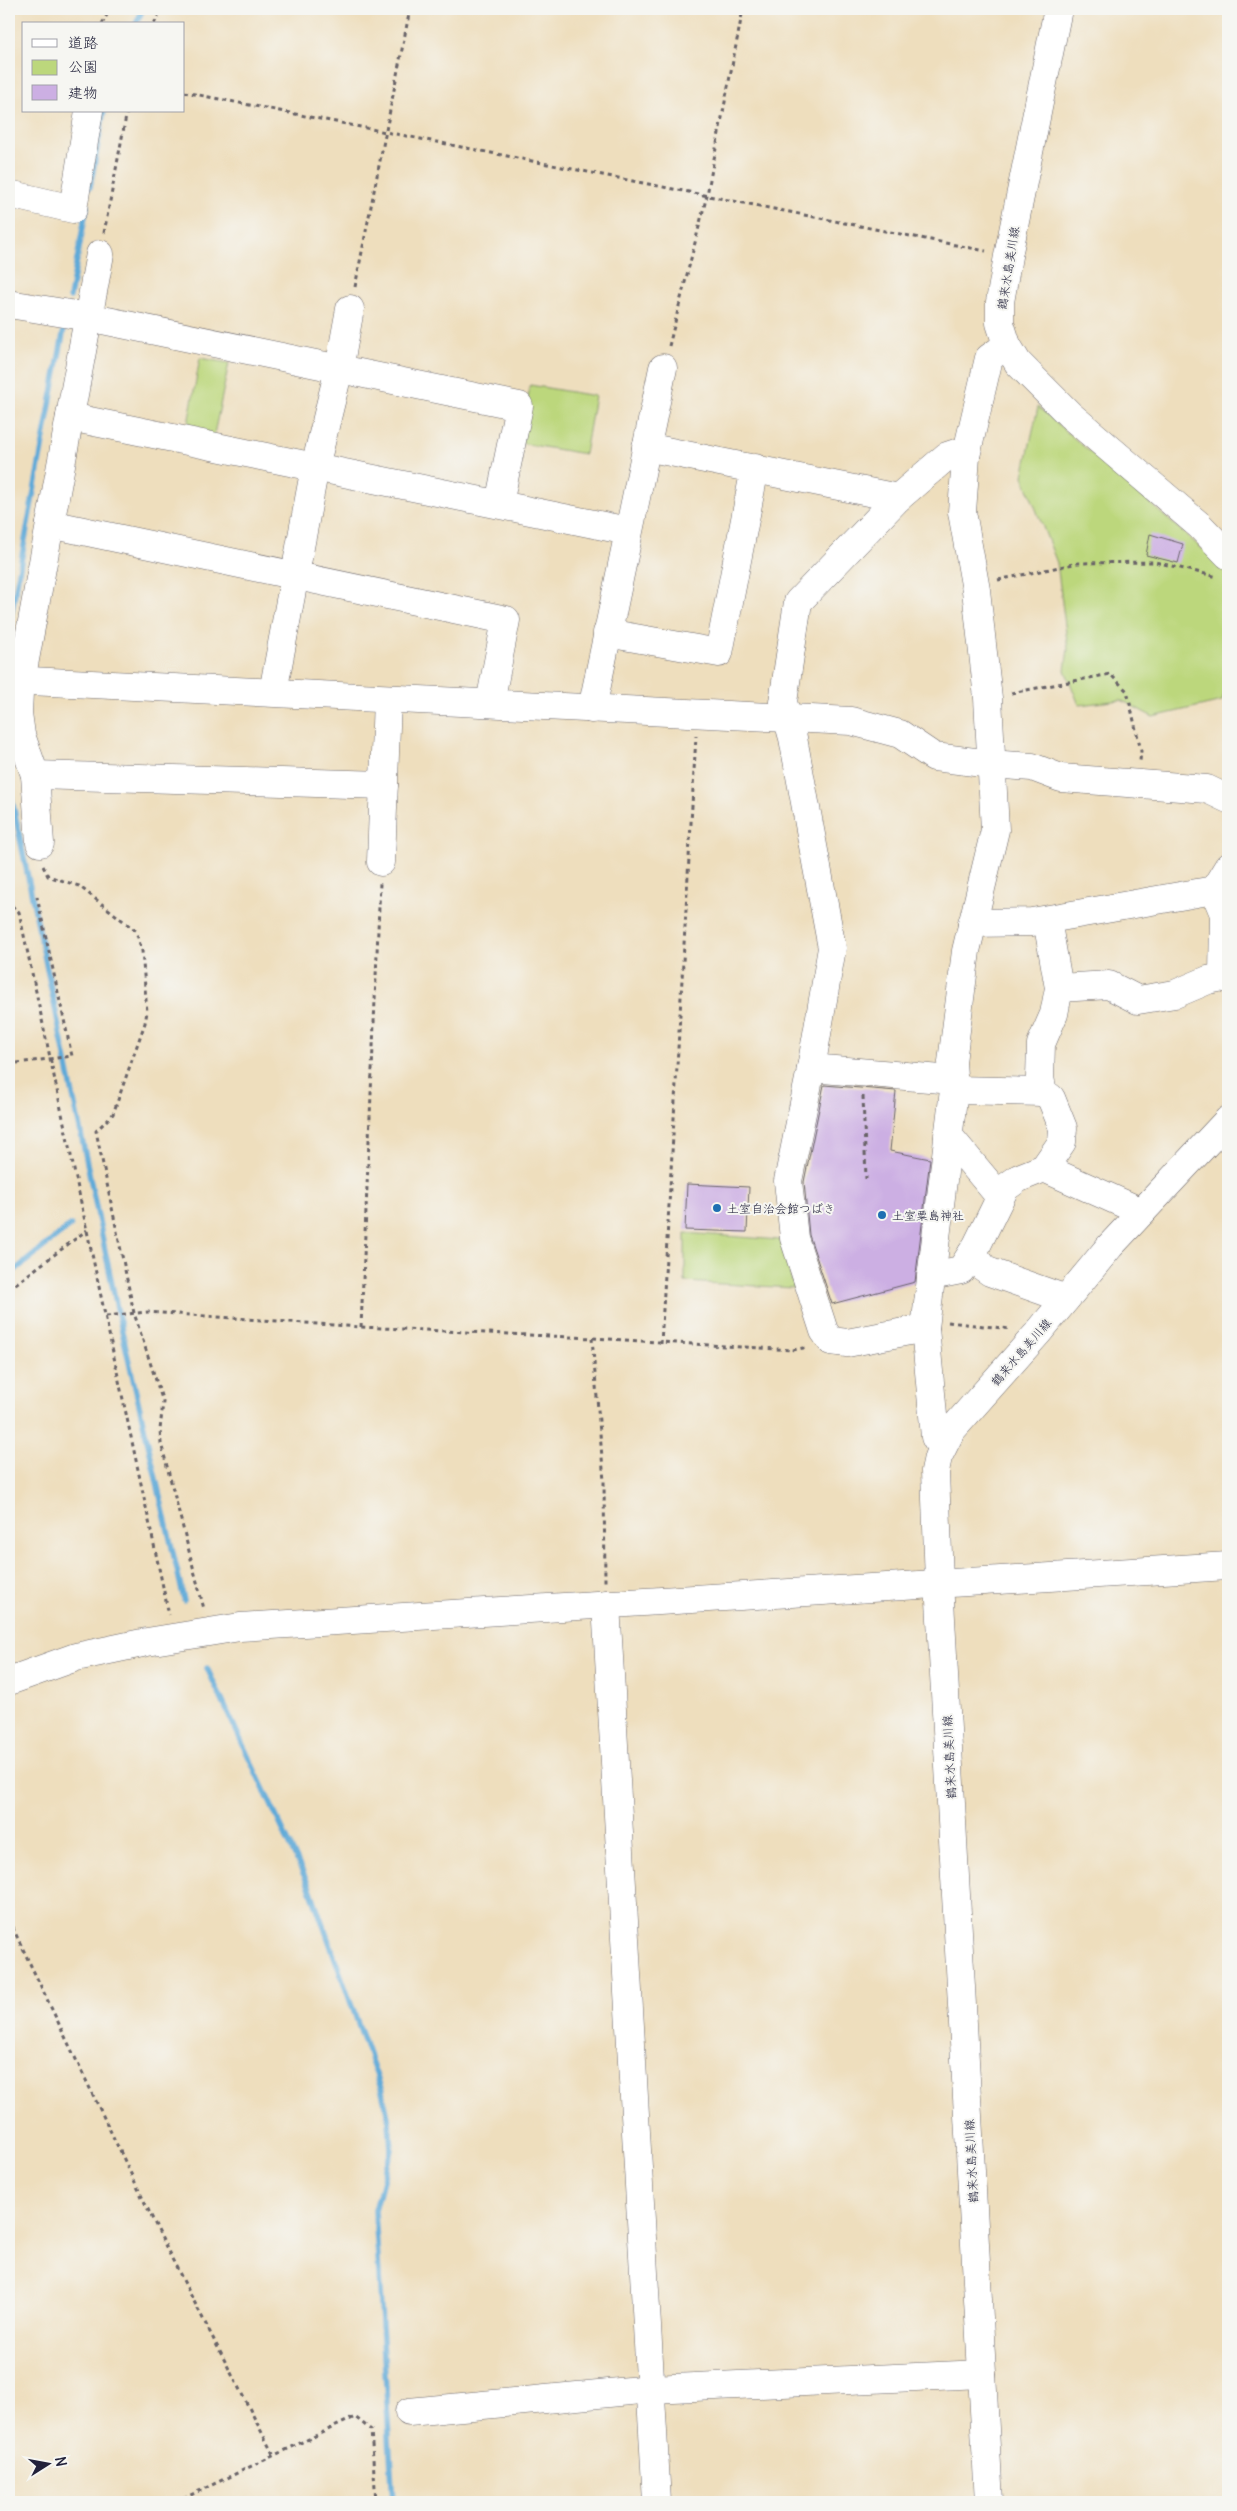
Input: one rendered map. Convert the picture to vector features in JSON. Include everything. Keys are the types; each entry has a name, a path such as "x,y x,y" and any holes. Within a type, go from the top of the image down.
{"street":[{"name":"鶴来水島美川線","path":"1058,9 1008,256 1000,302 1000,323 1008,345 1018,363 1070,415 1199,525 1224,566"},
{"path":"9,194 73,209 89,112"},
{"path":"40,843 35,775 26,755 18,713 15,681 50,524 100,254"},
{"path":"9,304 88,316 519,406 499,504"},
{"path":"272,692 315,467 339,369 350,309"},
{"path":"941,1448 936,1437 926,1324 954,1085 955,1043 966,951 995,830 988,698 976,590 962,512 966,456 990,358 1008,345"},
{"path":"592,709 663,368"},
{"path":"70,417 628,531"},
{"path":"646,447 898,498"},
{"path":"926,1324 847,1343 830,1341 824,1331 794,1238 788,1181 811,1068 832,948 793,738 783,702 798,602 898,498 947,456 956,453 966,456"},
{"path":"607,633 719,653 755,468"},
{"path":"50,524 506,620 490,703"},
{"path":"15,681 851,721 900,734 934,757 991,764 1032,766 1061,778 1207,789 1228,799"},
{"path":"381,862 387,700"},
{"path":"35,775 384,785"},
{"path":"972,923 1047,920 1214,890 1228,867"},
{"path":"1058,988 1110,985 1138,1000 1175,994 1208,980 1226,978 1224,914 1214,890"},
{"path":"1043,1092 1040,1078 1041,1044 1054,1014 1058,988 1047,920"},
{"path":"811,1068 862,1072 954,1085 1043,1092 1051,1098 1063,1128 1062,1142 1044,1168 1019,1178 1005,1188 975,1249 961,1270 931,1276"},
{"name":"鶴来水島美川線","path":"989,2502 939,1582 935,1471 941,1448 951,1431 1142,1212 1228,1120"},
{"path":"948,1135 1000,1197"},
{"path":"1044,1168 1142,1212"},
{"path":"935,1236 975,1249 983,1267 990,1272 1066,1299"},
{"path":"9,1681 76,1657 174,1637 240,1627 939,1582 1228,1566"},
{"path":"606,1604 657,2502"},
{"path":"409,2412 651,2389 982,2374"}],"path":[{"path":"103,22 110,9"},
{"path":"155,22 161,9"},
{"path":"350,309 410,9"},
{"path":"663,368 707,196 743,9"},
{"path":"185,92 1008,256"},
{"path":"100,254 127,112"},
{"path":"976,590 1000,580 1078,563 1155,562 1224,566"},
{"path":"988,698 1110,674 1126,691 1141,751 1136,784"},
{"path":"662,1344 697,715"},
{"path":"40,843 41,857 48,876 79,886 136,931 141,945 147,1012 145,1023 113,1114 96,1131 134,1313 163,1402 160,1430 161,1443 210,1632"},
{"path":"361,1327 381,862"},
{"path":"9,1064 72,1056 37,896"},
{"path":"9,898 13,907 19,912 174,1637"},
{"path":"862,1072 866,1178"},
{"path":"9,1290 87,1230"},
{"path":"106,1316 127,1312 148,1312 361,1327 793,1350 830,1341"},
{"path":"926,1324 1039,1332"},
{"path":"592,1338 604,1481 606,1604"},
{"path":"9,1920 169,2253 274,2456"},
{"path":"176,2502 355,2417 372,2430 376,2502"}],"green space":[{"path":"200,358 229,363 213,439 186,435"},
{"path":"530,385 595,396 585,454 520,443"},
{"path":"1038,407 1228,571 1228,680 1222,701 1153,717 1121,700 1079,705 1065,670 1068,649 1057,563 1023,476"},
{"path":"685,1233 780,1240 794,1288 685,1282"}],"building":[{"path":"1150,534 1183,544 1178,563 1146,555"},
{"path":"824,1085 896,1091 890,1151 930,1159 915,1282 832,1304 809,1235 804,1182"},
{"name":"土室自治会館つばき","path":"687,1184 749,1187 747,1232 685,1230"}],"waterway":[{"path":"137,22 143,9"},
{"path":"90,187 104,112"},
{"path":"70,297 87,206"},
{"path":"9,626 64,329"},
{"path":"9,785 119,1318 184,1600"},
{"path":"9,1275 71,1225"},
{"path":"207,1668 310,1888 382,2091 389,2121 391,2150 375,2210 393,2502"}],"place":[{"name":"土室自治会館つばき","path":"717,1208"},
{"name":"土室粟島神社","path":"882,1215"}]}
